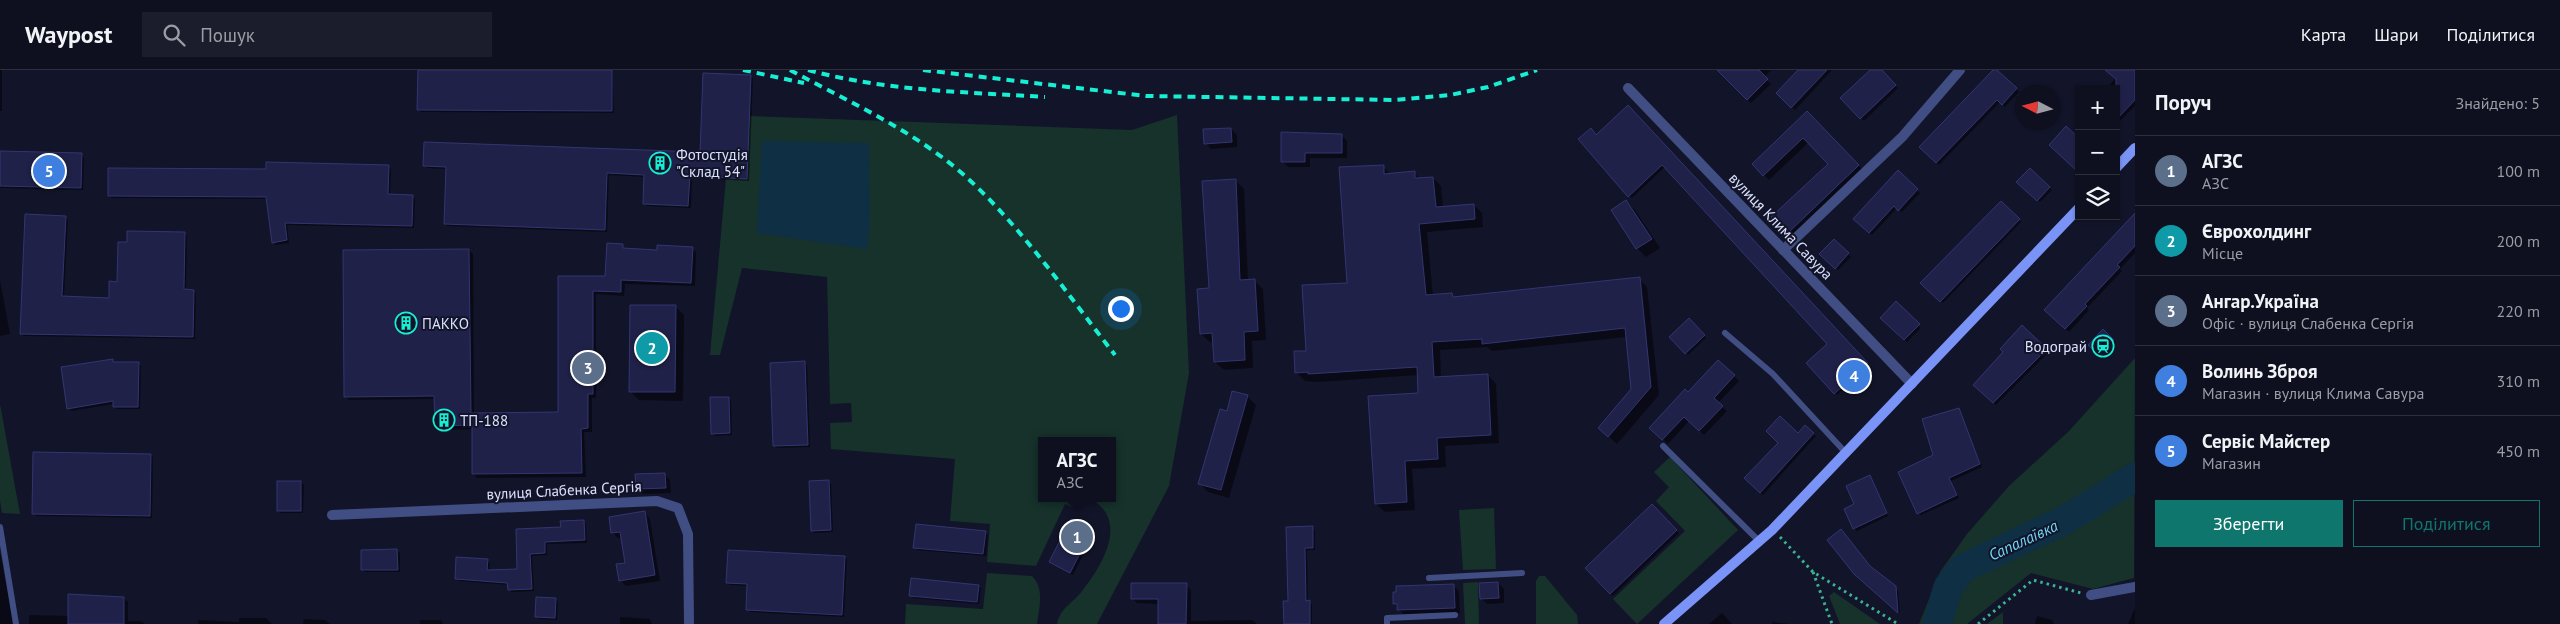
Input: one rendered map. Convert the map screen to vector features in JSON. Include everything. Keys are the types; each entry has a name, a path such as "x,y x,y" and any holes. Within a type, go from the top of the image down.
{"street":[{"path":"1783,250 1903,136 1960,70"},
{"name":"вулиця Клима Савура","path":"1628,88 1912,384"},
{"path":"2120,164 2135,148"},
{"path":"1664,624 1772,530 2075,212"},
{"name":"вулиця Слабенка Сергія","path":"332,515 657,500 678,508 688,534 689,624"},
{"path":"2091,596 2135,587"}],"lane":[{"path":"1725,333 1773,374 1846,453"},
{"path":"1663,446 1759,541"},
{"path":"0,527 16,624"},
{"path":"1429,578 1522,573"},
{"path":"1387,624 1387,618 1455,615"}],"path":[{"path":"1772,530 1813,572 1898,624"},
{"path":"1813,572 1832,624"},
{"path":"1978,624 2033,580 2091,596"}],"green space":[{"path":"1177,115 1189,373 1169,486 1097,624 1057,624 1061,614 1082,591 1098,568 1109,543 1110,530 1108,518 1101,507 1094,502 1116,502 1116,437 1038,437 1038,502 1079,502 1076,509 1065,504 1036,566 987,562 990,524 950,521 955,459 831,449 830,423 852,422 851,403 830,404 827,277 742,268 720,355 710,355 726,178 749,116 1132,130"},
{"path":"2135,358 2134,578 2093,589 2031,573 1967,624 1919,624 1940,572 1967,534 2009,486 2069,431"},
{"path":"0,404 20,514 2,513 0,501"},
{"path":"1670,457 1738,530 1637,624 1613,599 1685,531 1656,501 1669,487 1654,472"},
{"path":"1494,508 1496,569 1463,570 1459,510"},
{"path":"987,573 1032,576 1039,587 1040,593 1037,624 905,624 906,604 983,609"},
{"path":"1539,576 1545,576 1577,615 1578,624 1536,624 1536,581"},
{"path":"1478,582 1479,624 1465,624 1463,583"},
{"path":"1834,592 1880,624 1840,624 1829,596"},
{"path":"2003,612 2003,624 1987,624"}],"water":[{"path":"762,141 869,143 870,222 867,249 757,233"}],"building":[{"path":"418,70 612,70 612,111 417,110"},
{"path":"1717,70 1759,70 1768,79 1747,100"},
{"path":"1798,70 1827,70 1791,108 1776,93"},
{"path":"1870,70 1882,70 1896,85 1860,119 1840,98"},
{"path":"1993,70 1997,70 2015,86 2015,90 2002,105 1997,100 1936,163 1919,147"},
{"path":"2105,70 2135,70 2135,100 2120,116 2120,85 2116,85 2116,79"},
{"path":"703,73 751,75 747,179 690,176 688,206 643,204 644,175 607,173 605,230 444,224 446,167 423,166 424,142 700,152"},
{"path":"1628,105 1868,363 1834,394 1806,363 1827,344 1662,165 1628,197 1578,139 1591,128 1596,135"},
{"path":"1807,111 1859,165 1787,234 1771,217 1828,164 1803,138 1763,176 1752,164"},
{"path":"2066,126 2075,134 2075,169 2049,145"},
{"path":"1231,128 1232,142 1204,144 1203,129"},
{"path":"1281,132 1342,134 1342,153 1305,153 1305,162 1281,162"},
{"path":"0,151 82,153 81,188 0,186"},
{"path":"266,162 389,165 388,194 413,195 412,226 285,223 287,240 272,243 266,197 108,196 108,168 266,169"},
{"path":"1384,165 1384,174 1415,171 1415,178 1433,177 1436,207 1474,204 1475,219 1419,224 1426,295 1452,293 1453,297 1640,277 1651,387 1608,437 1598,428 1631,389 1625,328 1482,344 1482,339 1432,342 1434,377 1488,374 1491,435 1437,438 1438,459 1405,461 1407,502 1375,504 1368,396 1418,393 1417,367 1308,374 1308,372 1295,373 1294,351 1306,351 1302,285 1347,283 1339,167"},
{"path":"2030,168 2050,187 2037,201 2016,182"},
{"path":"1898,170 1918,189 1898,211 1894,206 1869,233 1853,219"},
{"path":"1236,179 1240,280 1255,279 1258,331 1244,332 1245,360 1214,362 1212,333 1200,334 1197,289 1209,288 1202,181"},
{"path":"1626,200 1652,239 1636,249 1611,210"},
{"path":"2001,201 2020,219 1940,302 1920,283"},
{"path":"2135,213 2135,246 2117,265 2120,267 2085,304 2087,306 2065,329 2044,310"},
{"path":"25,214 66,216 62,296 109,298 109,281 117,282 118,242 127,242 127,231 185,232 184,289 194,290 193,337 20,334"},
{"path":"1834,239 1849,253 1835,269 1819,254"},
{"path":"607,243 623,244 623,248 657,250 657,245 693,247 691,283 621,280 621,292 593,291 593,394 588,394 588,428 581,429 582,473 472,474 472,425 435,426 434,396 344,397 343,250 469,249 471,413 558,412 558,276 605,276"},
{"path":"1896,301 1920,324 1904,340 1880,318"},
{"path":"630,305 676,305 675,392 629,392"},
{"path":"1689,318 1705,335 1685,354 1669,337"},
{"path":"2022,325 2047,349 1993,403 1973,385 2003,352 2000,349"},
{"path":"2103,329 2114,340 2099,356 2088,345"},
{"path":"113,359 113,362 139,362 138,407 113,407 113,401 67,409 61,367"},
{"path":"1718,360 1735,375 1714,398 1723,406 1699,431 1684,417 1662,440 1649,428 1685,389 1688,392"},
{"path":"805,361 808,445 773,446 770,363"},
{"path":"1232,391 1248,395 1221,490 1198,484 1220,409 1227,411"},
{"path":"710,397 729,397 730,433 711,434"},
{"path":"1959,408 1980,464 1949,478 1957,495 1917,514 1898,472 1933,455 1922,419"},
{"path":"1780,416 1798,433 1805,425 1814,433 1760,493 1744,478 1778,443 1766,431"},
{"path":"33,452 151,454 150,516 32,514"},
{"path":"665,473 666,488 636,489 635,474"},
{"path":"1870,475 1887,513 1853,529 1844,509 1854,504 1846,486"},
{"path":"829,480 831,530 811,531 809,481"},
{"path":"277,481 301,481 301,511 277,511"},
{"path":"1652,504 1677,530 1610,594 1585,568"},
{"path":"645,511 655,575 619,581 616,564 625,563 620,532 611,533 609,517"},
{"path":"1071,519 1092,530 1070,573 1049,562"},
{"path":"584,520 585,540 545,542 545,553 530,554 532,589 508,590 507,583 455,579 456,557 488,559 487,570 517,569 516,529 561,527 560,521"},
{"path":"916,524 986,531 983,554 913,548"},
{"path":"1313,526 1313,548 1305,548 1306,601 1310,600 1310,624 1284,624 1283,601 1288,601 1286,527"},
{"path":"1841,529 1870,566 1896,586 1898,613 1854,574 1827,540"},
{"path":"397,549 398,570 361,570 361,550"},
{"path":"728,550 845,556 842,615 746,610 747,584 726,583"},
{"path":"911,578 979,585 977,602 909,596"},
{"path":"1498,582 1499,598 1480,599 1479,583"},
{"path":"1131,583 1187,583 1186,624 1158,624 1158,599 1131,599"},
{"path":"1454,584 1455,608 1397,610 1397,604 1393,604 1393,592 1396,592 1396,586"},
{"path":"68,594 124,597 124,624 68,624"},
{"path":"536,597 556,598 555,618 535,617"}],"waterway":[{"name":"Сапалаївка","path":"1937,624 1948,587 1963,568 2063,521 2135,477"}],"railway":[{"path":"743,70 804,83"},
{"path":"790,70 902,130 924,144 964,175 1005,216 1062,285 1115,355"},
{"path":"808,70 866,82 926,90 1045,97"},
{"path":"923,70 1146,96 1395,100 1450,95 1488,87 1537,70"}],"place":[{"name":"Фотостудія \"Склад 54\"","path":"660,163"},
{"name":"Сервіс Майстер","path":"49,171"},
{"name":"ПАККО","path":"406,323"},
{"name":"Водограй","path":"2103,346"},
{"name":"Єврохолдинг","path":"652,348"},
{"name":"Ангар.Україна","path":"588,368"},
{"name":"Волинь Зброя","path":"1854,376"},
{"name":"ТП-188","path":"444,420"},
{"name":"АГЗС","path":"1077,537"}]}
